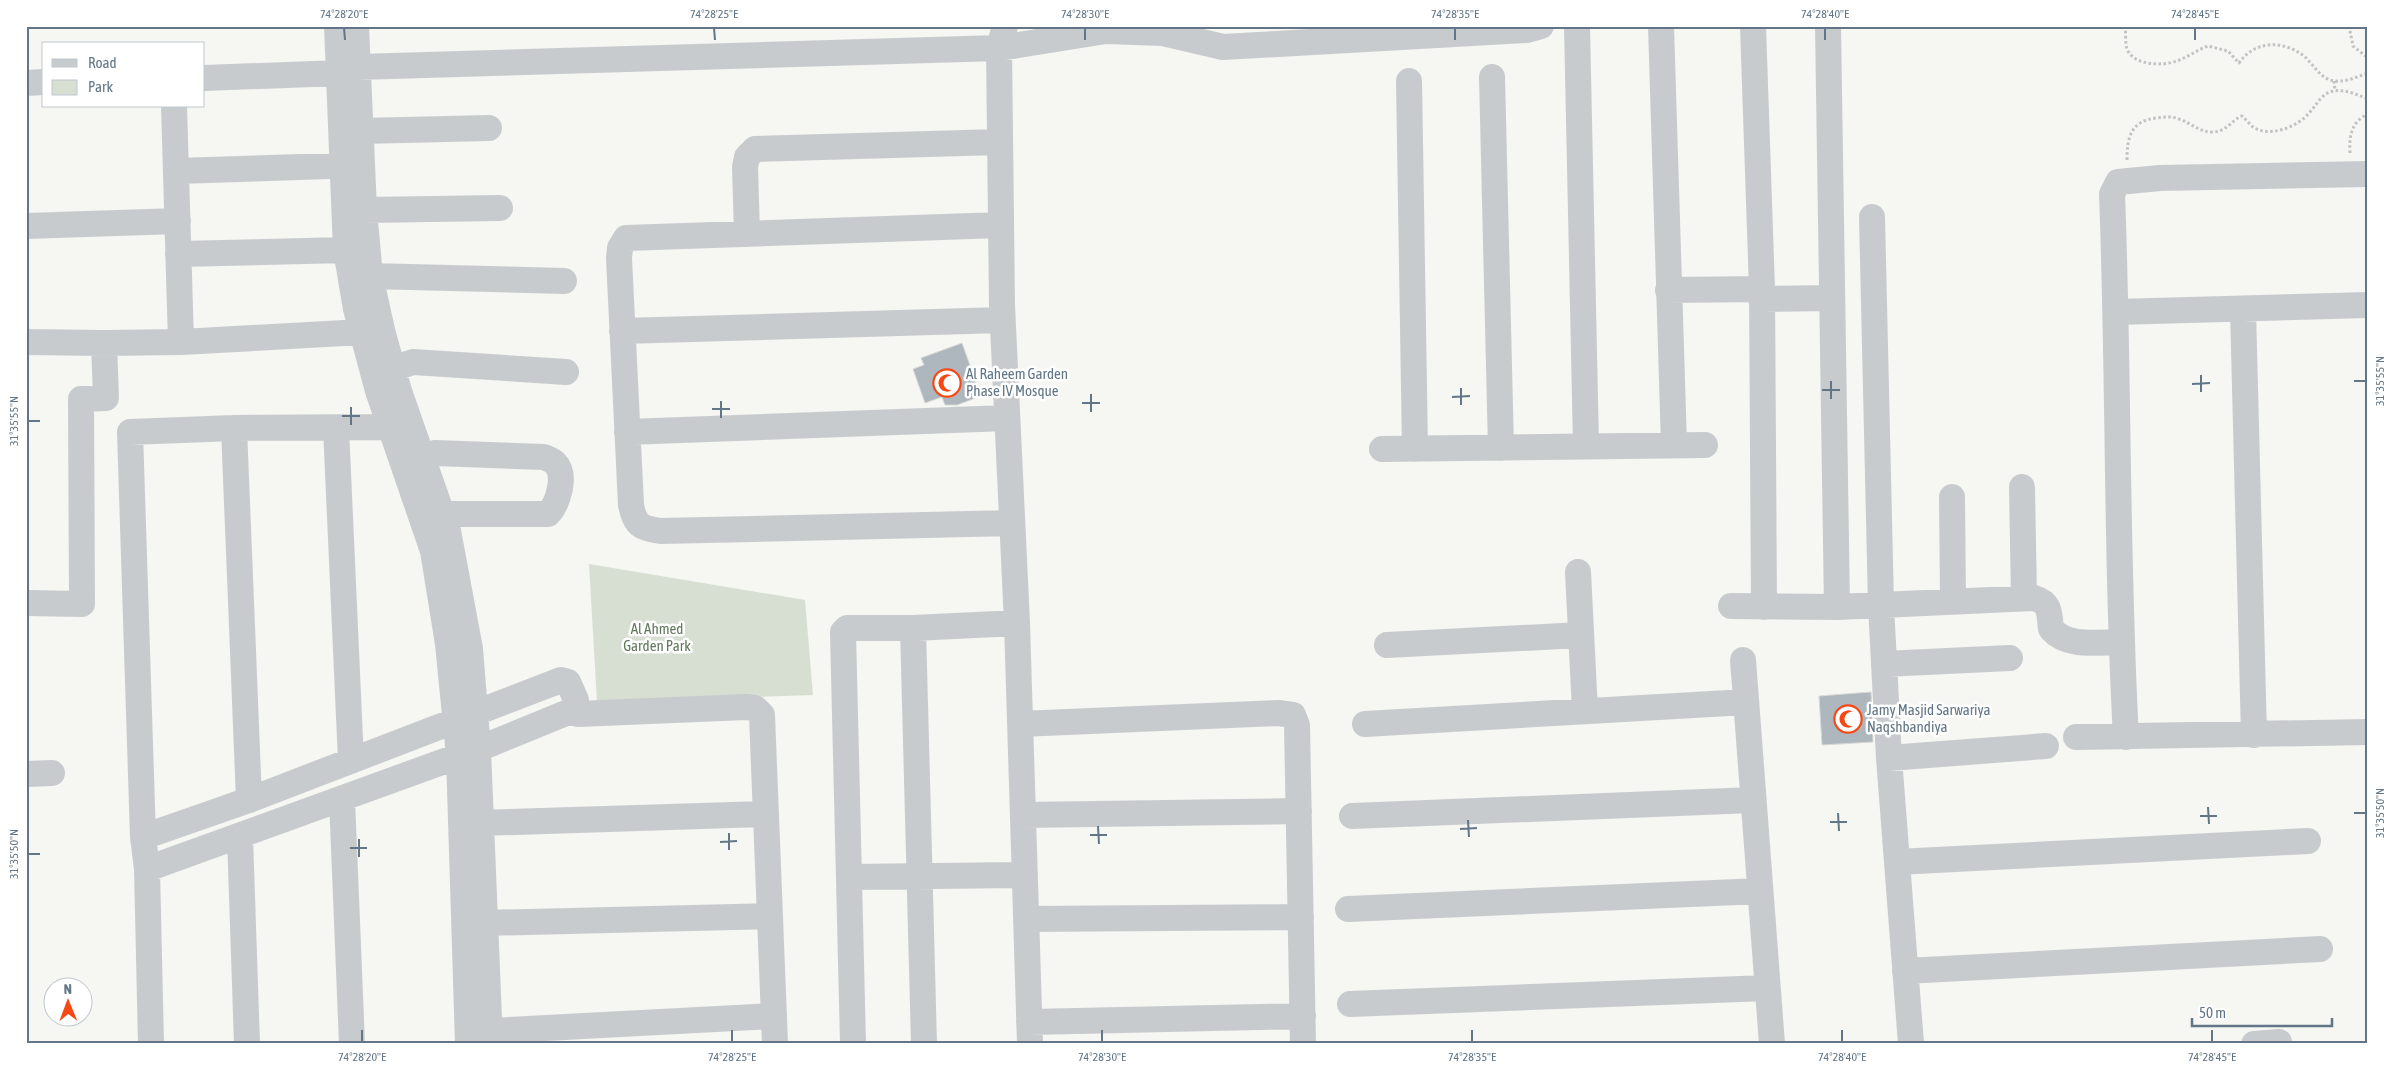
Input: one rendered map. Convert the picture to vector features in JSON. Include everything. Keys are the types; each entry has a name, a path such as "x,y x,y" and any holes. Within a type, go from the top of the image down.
{"street":[{"path":"338,26 361,131 353,166 364,210 370,276 392,369 400,424 465,610 470,649 466,717 482,1040"},
{"path":"356,26 349,70 353,166 346,250 362,332 378,391 423,459 433,516"},
{"path":"205,78 1106,31 1163,33 1223,47 1527,30 1541,26"},
{"path":"1577,26 1586,446"},
{"path":"1661,26 1674,445"},
{"path":"1753,26 1762,294 1764,607"},
{"path":"1828,26 1837,606"},
{"path":"1002,37 999,142 1002,320 1017,623 1030,1033 1303,1016"},
{"path":"1492,78 1501,448"},
{"path":"1409,81 1415,449"},
{"path":"26,83 42,82"},
{"path":"174,108 181,342"},
{"path":"361,131 490,128"},
{"path":"747,234 745,167 746,157 755,150 999,142"},
{"path":"176,171 353,166"},
{"path":"2126,737 2121,642 2116,312 2112,194 2118,182 2126,180 2360,174"},
{"path":"364,210 500,208"},
{"path":"1872,218 1881,605 1889,758 1911,1044"},
{"path":"26,226 178,221"},
{"path":"1001,226 626,238 620,248 619,258 631,505 634,520 646,529 660,531 1012,523"},
{"path":"178,254 346,250"},
{"path":"370,276 564,281"},
{"path":"1668,290 1832,298"},
{"path":"2116,312 2243,310 2368,305"},
{"path":"2243,310 2254,735"},
{"path":"622,331 1002,320"},
{"path":"26,342 181,342 362,332"},
{"path":"26,603 82,604 81,399 106,398 104,343"},
{"path":"392,369 412,362 566,372"},
{"path":"627,432 1007,418"},
{"path":"151,1044 147,869 143,837 130,432 234,428 336,428 400,424"},
{"path":"234,428 249,800"},
{"path":"336,428 351,761"},
{"path":"1382,450 1705,445"},
{"path":"423,459 435,453 544,457 556,464 559,472 559,499 548,514 433,516"},
{"path":"2022,487 2024,598"},
{"path":"1952,498 1954,600"},
{"path":"1578,572 1584,711"},
{"path":"1731,606 1881,605 2024,598 2044,601 2049,608 2051,629 2066,640 2078,642 2121,642"},
{"path":"853,1044 843,632 848,628 913,628 1017,623"},
{"path":"913,628 924,1044"},
{"path":"1387,645 1581,635"},
{"path":"1884,664 2010,658"},
{"path":"1743,660 1772,1044"},
{"path":"143,837 249,800 561,680 568,682 576,700 576,706 570,712 468,753 240,837 147,869"},
{"path":"1365,724 1746,702"},
{"path":"570,712 578,714 746,706 755,708 762,715 775,1044"},
{"path":"1020,724 1278,713 1293,715 1297,725 1304,1044"},
{"path":"2076,737 2368,732"},
{"path":"1889,758 2046,746"},
{"path":"468,753 480,823 484,923 482,1040"},
{"path":"26,774 52,773"},
{"path":"342,799 352,1044"},
{"path":"1352,816 1753,800"},
{"path":"1023,815 1298,811"},
{"path":"480,823 766,814"},
{"path":"240,837 247,1044"},
{"path":"1897,862 2308,842"},
{"path":"850,878 1025,875"},
{"path":"1348,909 1760,891"},
{"path":"484,923 770,916"},
{"path":"1026,919 1301,917"},
{"path":"1905,971 2320,949"},
{"path":"1350,1004 1767,988"},
{"path":"482,1040 774,1016"}],"path":[{"path":"2125,26 2129,53 2134,58 2148,63 2176,62 2208,46 2228,51 2239,62 2249,51 2256,47 2272,44 2297,52 2322,75 2334,80 2349,79 2368,72"},
{"path":"2349,26 2353,46 2368,58"},
{"path":"2334,80 2335,91"},
{"path":"2126,180 2129,136 2138,124 2145,120 2173,117 2203,131 2211,132 2228,128 2242,116 2258,129 2279,130 2296,124 2305,118 2321,97 2335,91 2368,99"},
{"path":"2360,174 2350,144 2351,130 2355,123 2368,114"}],"green space":[{"name":"Al Ahmed Garden Park","path":"589,564 805,600 813,695 597,702"}],"building":[{"name":"Al Raheem Garden Phase IV Mosque","path":"962,343 981,396 957,405 945,405 942,397 925,403 913,369 924,365 921,358"},
{"name":"Jamy Masjid Sarwariya Naqshbandiya","path":"1871,692 1873,742 1822,745 1819,696"}],"place":[{"name":"Al Raheem Garden Phase IV Mosque","path":"947,383"},
{"name":"Jamy Masjid Sarwariya Naqshbandiya","path":"1848,719"}]}
